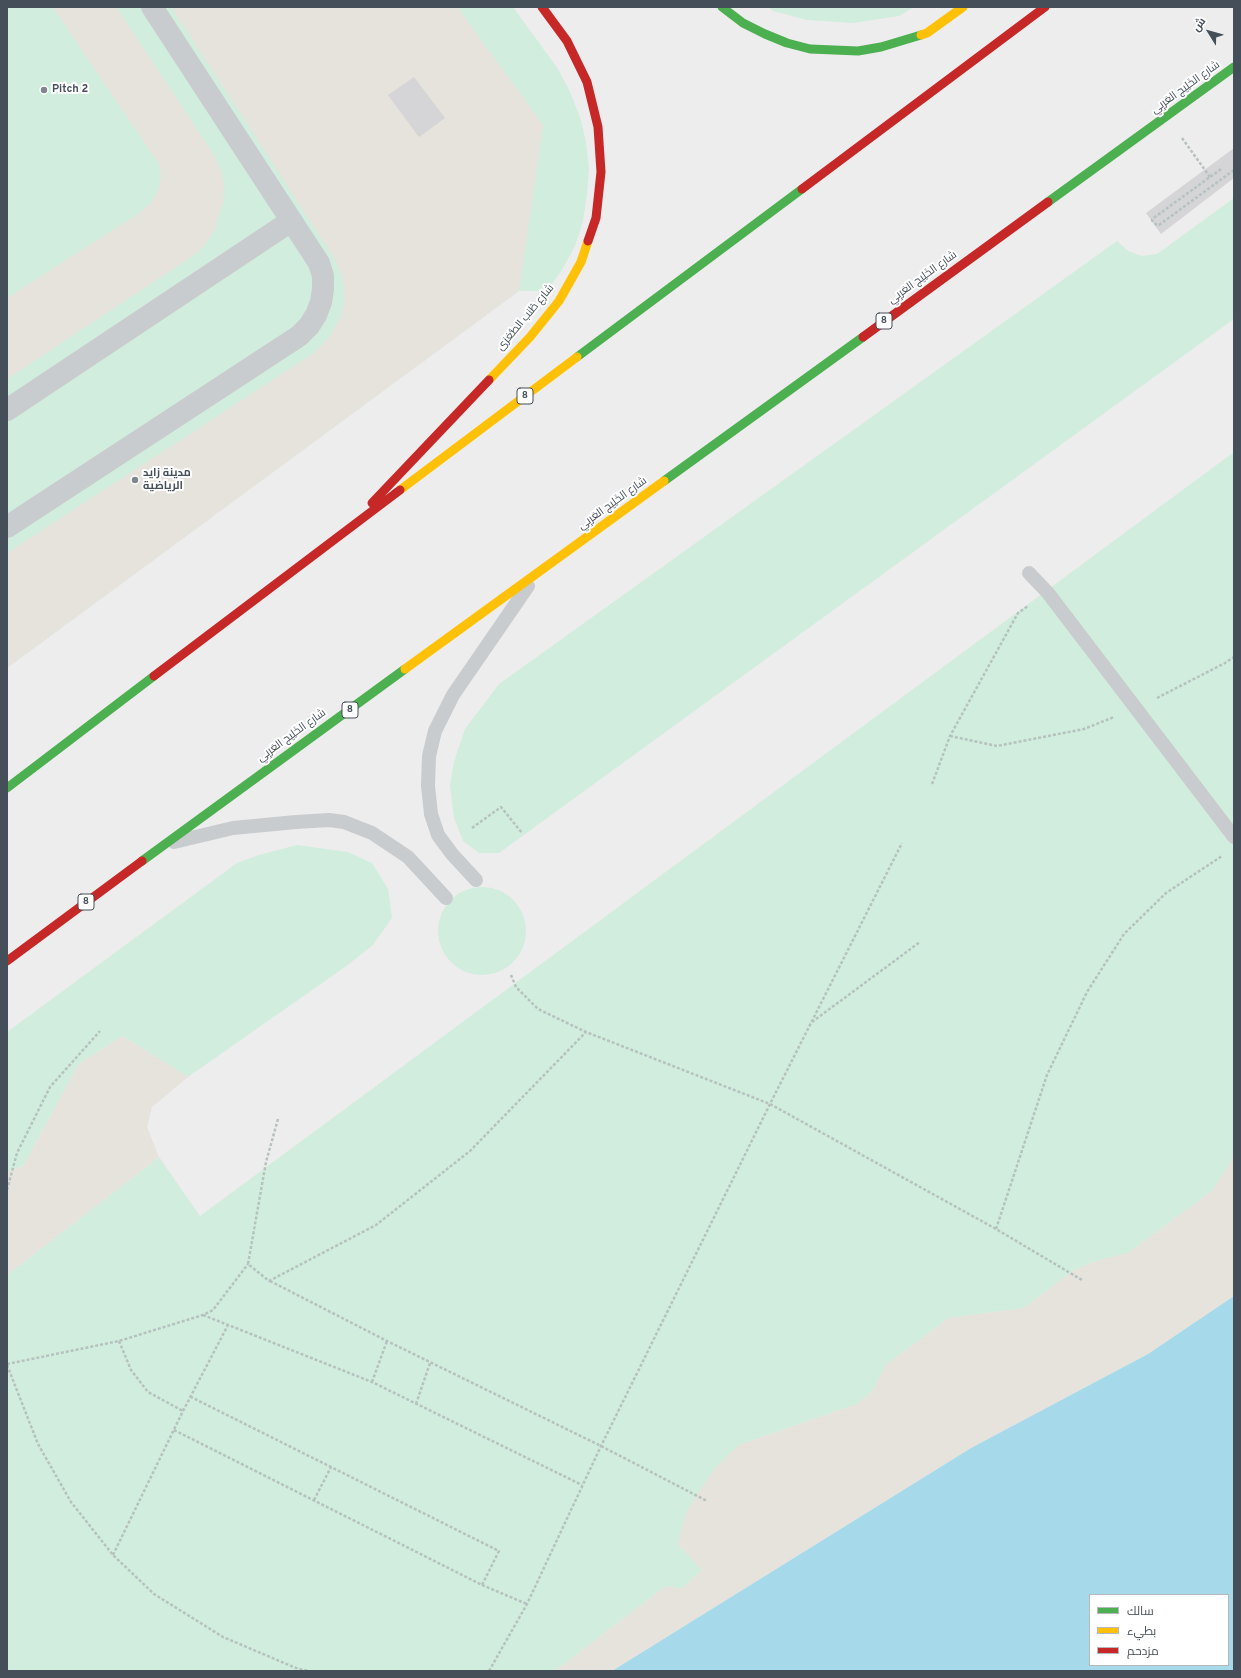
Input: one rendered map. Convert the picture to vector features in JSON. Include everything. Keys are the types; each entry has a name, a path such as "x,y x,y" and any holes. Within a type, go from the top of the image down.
{"main road":[{"name":"شارع طُنب الصُّغرَى","path":"346,530 530,337 559,301 581,262 596,218 601,172 598,127 587,82 567,41 542,7"},
{"path":"722,7 739,15 780,40 810,49 834,51 858,51 896,43 927,32 963,7"},
{"name":"8","path":"7,788 346,530 1045,7"},
{"name":"شارع الخَلِيج العَربِي","path":"7,961 164,844 1234,67"}],"street":[{"path":"7,527 299,336 309,326 316,315 321,302 323,276 319,263 152,7"},
{"path":"7,410 291,221"}],"lane":[{"path":"1029,573 1048,593 1234,837"},
{"path":"476,880 452,854 438,835 431,814 428,786 429,756 436,731 453,695 536,575"},
{"path":"164,844 233,828 329,820 344,822 372,833 408,857 446,898"}],"path":[{"path":"1166,117 1210,177"},
{"path":"1221,169 1155,217 1152,220 1153,222 1156,225 1159,225 1234,170"},
{"path":"932,784 950,736 1018,614 1048,593"},
{"path":"950,736 997,746 1084,729 1135,709 1234,657"},
{"path":"472,828 501,807 522,833"},
{"path":"489,1671 527,1604 601,1446 770,1104 902,843"},
{"path":"996,1229 1047,1075 1087,992 1124,934 1129,929 1166,893 1228,852"},
{"path":"812,1022 920,942"},
{"path":"511,975 516,987 538,1009 586,1032 770,1104 996,1229 1082,1280"},
{"path":"7,1190 17,1153 50,1087 100,1031"},
{"path":"269,1280 383,1220 470,1151 586,1032"},
{"path":"278,1119 266,1162 248,1264 213,1310 203,1315 119,1341 7,1364 38,1444 71,1502 113,1555 154,1594 223,1637 296,1668 308,1671"},
{"path":"248,1264 269,1280 387,1341 601,1446 707,1501"},
{"path":"203,1315 372,1382 582,1485"},
{"path":"113,1555 190,1397 228,1325"},
{"path":"119,1341 131,1370 148,1392 183,1411"},
{"path":"372,1382 387,1341"},
{"path":"416,1404 430,1362"},
{"path":"190,1397 499,1551 482,1585"},
{"path":"174,1430 482,1585 527,1604"},
{"path":"314,1500 331,1467"}],"green space":[{"name":"مدينة زايد الرياضية","path":"7,7 513,7 558,69 570,92 580,117 586,142 589,169 583,221 575,246 562,270 547,291 519,291 7,668"},
{"path":"768,7 914,7 899,16 853,23 807,20 773,11"},
{"path":"1234,198 1234,319 499,853 479,853 463,841 454,818 450,786 454,761 465,729 499,684 1117,241 1128,251 1142,256 1157,254"},
{"path":"1234,452 1234,1153 1231,1164 1213,1190 1128,1253 1093,1262 1074,1270 1024,1308 949,1318 886,1365 872,1392 857,1404 739,1445 678,1544 702,1570 681,1589 666,1586 555,1671 7,1671 7,1275 159,1157 200,1216"},
{"path":"297,845 348,852 372,863 388,889 392,918 373,945 345,967 188,1077 122,1036 79,1064 23,1166 7,1172 7,1032 237,863 259,855"},
{"path":"473,887 491,887 507,894 519,906 526,922 526,940 519,956 507,968 491,975 473,975 457,968 445,956 438,940 438,922 445,906 457,894"}],"sand":[{"path":"53,7 116,7 215,157 221,171 224,186 223,202 214,231 205,244 194,255 7,379 7,298 141,212 151,203 158,191 161,178 159,164"},
{"path":"171,7 457,7 543,125 519,291 7,668 7,553 314,353 334,330 341,316 344,301 344,286 334,258"},
{"path":"122,1036 188,1077 152,1107 147,1127 159,1157 7,1275 7,1172 23,1166 79,1064"},
{"path":"1234,1153 1234,1296 1148,1354 971,1448 612,1671 555,1671 666,1586 681,1589 702,1570 678,1544 685,1515 715,1468 739,1445 857,1404 872,1392 886,1365 949,1318 1024,1308 1074,1270 1093,1262 1128,1253 1213,1190 1230,1164"}],"water":[{"path":"1234,1296 1234,1671 612,1671 971,1448 1148,1354"}],"building":[{"path":"414,77 445,118 419,137 388,95"},
{"path":"1234,148 1234,178 1161,234 1146,213"}],"traffic: fast":[{"path":"722,7 743,23 765,34 787,43 810,49 858,51 881,47 921,35"},
{"path":"1048,202 1234,67"},
{"path":"577,357 802,189"},
{"path":"664,481 863,337"},
{"path":"142,861 405,669"},
{"path":"7,788 154,676"}],"traffic: slow":[{"path":"921,35 927,33 963,7"},
{"path":"489,380 530,337 559,301 581,262 588,241"},
{"path":"400,490 577,357"},
{"path":"405,669 664,481"}],"traffic: jam":[{"path":"542,7 567,41 587,82 598,127 601,172 596,218 588,241"},
{"path":"802,189 1045,7"},
{"path":"863,337 1048,202"},
{"path":"372,503 489,380"},
{"path":"154,676 400,490"},
{"path":"7,961 142,861"}],"place":[{"name":"Pitch 2","path":"44,90"},
{"name":"مدينة زايد الرياضية","path":"135,480"}]}
